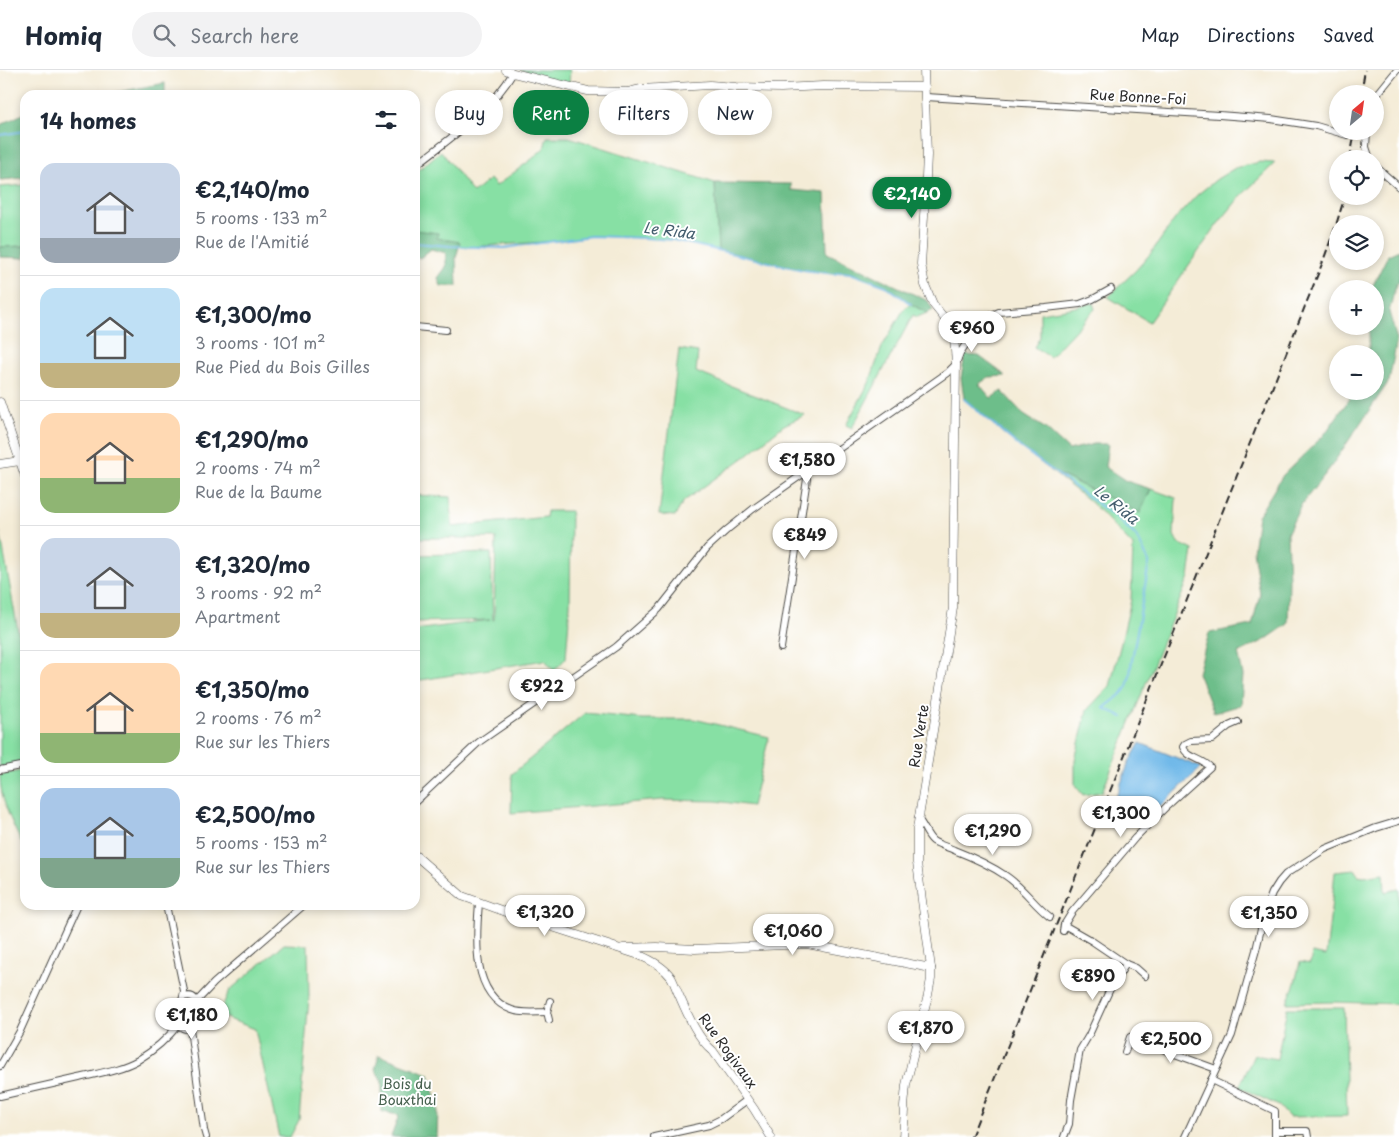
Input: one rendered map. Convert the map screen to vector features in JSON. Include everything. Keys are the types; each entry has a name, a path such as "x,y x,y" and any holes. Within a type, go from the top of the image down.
{"street":[{"path":"924,70 927,155 921,264 925,285 933,304 944,319 972,335"},
{"path":"1384,86 1397,70"},
{"path":"420,162 498,96 509,71 588,91 628,92 641,89 710,85 763,88 823,86 925,87"},
{"name":"Rue Bonne-Foi","path":"926,97 1272,119 1329,130"},
{"path":"1384,174 1399,187"},
{"path":"420,797 479,742 616,647 659,609 706,548 728,528 947,373 956,364 960,353 982,319 999,312 1080,304 1093,300 1111,288"},
{"name":"Rue Verte","path":"903,1137 906,1085 931,979 917,863 916,835 953,608 956,364 954,336 944,319"},
{"path":"420,327 446,330"},
{"path":"0,402 20,459"},
{"path":"0,464 20,465"},
{"path":"781,648 807,479 806,472"},
{"path":"1145,976 1136,968 1126,964 1092,941 1063,928 1072,912 1096,882 1135,838 1210,767 1205,762 1186,752 1183,747 1185,744 1191,741 1212,740 1229,726 1238,722"},
{"path":"0,770 20,766"},
{"path":"918,819 925,832 934,841 994,868 1008,877 1025,891 1037,906 1050,917"},
{"path":"1185,1137 1232,1035 1265,911 1272,893 1279,882 1292,870 1325,849 1376,828 1399,821"},
{"name":"Rue Rogivaux","path":"420,859 462,896 650,960 666,971 672,978 691,1023 713,1050 771,1137"},
{"path":"479,903 477,938 480,970 486,988 495,1000 512,1010 525,1013 547,1012"},
{"path":"0,1066 20,1031 74,910"},
{"path":"0,1096 126,1066 150,1052 171,1034 179,1024 181,1001 184,997 167,910"},
{"path":"197,1001 214,983 299,910"},
{"path":"619,949 656,947 695,949 807,944 930,968"},
{"path":"650,960 650,955 656,947"},
{"path":"1064,1137 1069,1124 1071,1100 1080,1050 1110,989 1126,964"},
{"path":"184,997 191,996 197,1001 198,1005 195,1021 190,1029 206,1137"},
{"path":"549,1020 547,1012 550,1000"},
{"path":"179,1024 186,1029 190,1029"},
{"path":"1125,1052 1130,1036 1135,1036 1172,1053 1216,1069"},
{"path":"1211,1080 1275,1111 1275,1134 1307,1131 1308,1137"},
{"path":"654,1137 709,1125 721,1119 747,1100"}],"green space":[{"path":"520,70 570,70 569,85"},
{"path":"165,83 165,90 129,90"},
{"path":"20,115 20,178 0,180 0,125"},
{"path":"547,137 569,137 715,183 718,250 673,240 591,236 558,241 469,247 420,243 420,169 441,151 473,193 490,179 496,186 544,148"},
{"path":"1260,162 1275,163 1240,197 1217,225 1149,322 1108,297 1151,253 1175,219 1197,195 1235,168"},
{"path":"715,183 791,184 791,190 825,193 827,253 928,301 933,310 927,313 886,286 850,273 841,272 834,274 803,270 718,250"},
{"path":"20,185 20,246 0,247 0,187"},
{"path":"420,231 438,233 437,238 460,242 456,258 457,286 441,286 438,278 446,267 446,253 431,249 420,258"},
{"path":"20,246 20,258 0,257 0,247"},
{"path":"1399,250 1399,282 1396,284 1389,312 1397,340 1389,381 1384,388 1384,345 1369,345 1369,335 1384,335 1384,280 1376,280 1380,270 1384,270 1384,263 1388,255"},
{"path":"1093,303 1095,309 1050,357 1034,347 1040,337 1040,313"},
{"path":"911,304 927,313 917,317 913,315 852,428 846,425 869,383 882,347 904,309"},
{"path":"679,349 698,352 696,372 805,415 784,425 746,456 684,501 675,516 659,515"},
{"path":"965,355 979,356 1006,376 989,377 979,384 991,398 1002,391 1024,415 1046,429 1069,450 1094,444 1108,444 1105,467 1126,481 1151,489 1140,513 1050,470 1005,435 964,399 961,378"},
{"path":"1349,400 1376,400 1330,468 1301,505 1287,534 1288,624 1265,640 1238,653 1243,675 1241,705 1214,713 1198,673 1209,633 1252,625 1260,594 1253,551 1258,516 1283,475 1324,435"},
{"path":"1050,470 1140,513 1151,489 1176,498 1174,535 1178,543 1193,550 1189,577 1102,792 1083,795 1075,785 1075,760 1087,710 1110,686 1131,600 1133,546 1093,504"},
{"path":"420,495 451,497 452,527 546,517 547,511 571,511 570,605 566,658 554,671 545,660 420,680 420,629 490,620 420,622 420,555 491,553 494,620 496,538 420,538"},
{"path":"0,532 20,642 20,763 0,767"},
{"path":"585,713 642,719 694,719 769,737 752,806 716,801 662,800 511,813 512,774"},
{"path":"20,771 20,840 2,795 0,775"},
{"path":"1356,870 1358,875 1364,876 1384,873 1385,892 1399,889 1399,1004 1287,1003 1295,983 1300,962 1310,964 1312,953 1326,956 1335,872"},
{"path":"284,944 308,945 309,998 299,1120 290,1137 279,1137 255,1029 218,1015 230,990"},
{"path":"1287,1008 1344,1008 1347,1116 1289,1117 1279,1106 1239,1087 1254,1055 1277,1059"},
{"name":"Bois du Bouxthai","path":"379,1055 429,1074 438,1109 437,1137 391,1137 399,1115 382,1112 382,1080 375,1070"}],"water":[{"path":"1140,743 1201,768 1148,818 1114,802 1129,762"}],"waterway":[{"name":"Le Rida","path":"0,135 20,132"},
{"name":"Le Rida","path":"420,243 504,248 591,236 673,240 803,270 834,274 841,272 850,273 886,286 911,304"},
{"name":"Le Rida","path":"964,399 1020,447 1116,517 1136,536 1144,551 1149,563 1129,681 1124,691 1104,708 1123,717"}],"railway":[{"path":"1362,85 1365,70"},
{"path":"1352,150 1353,140"},
{"path":"971,1137 1322,264 1342,205"}]}
